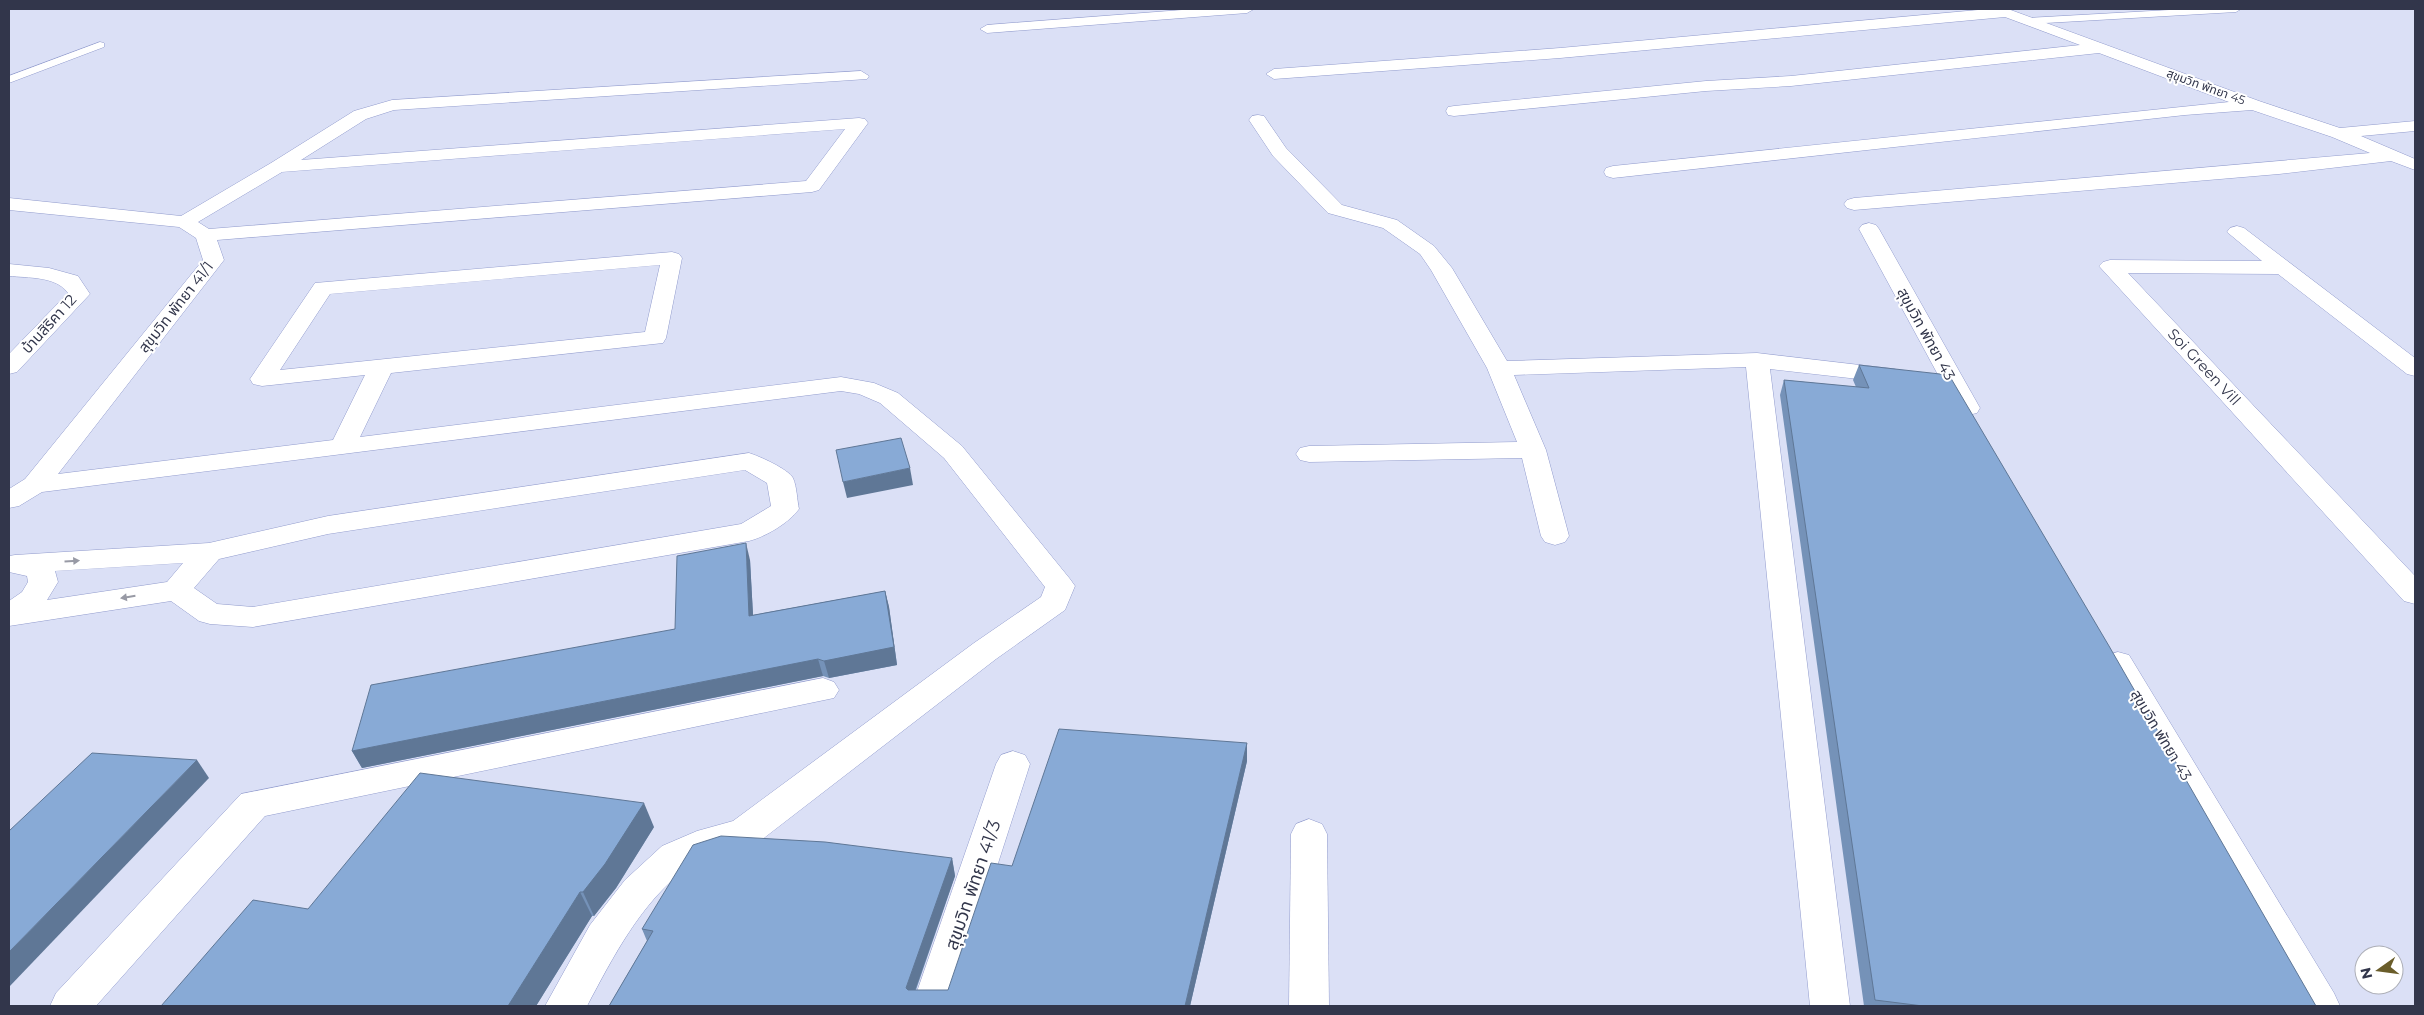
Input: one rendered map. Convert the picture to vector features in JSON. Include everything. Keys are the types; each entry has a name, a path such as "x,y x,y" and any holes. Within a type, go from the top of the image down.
{"street":[{"path":"987,29 1247,9"},
{"path":"1274,74 1856,28 2001,11"},
{"name":"สุขุมวิท พัทยา 45","path":"2001,11 2253,104 2338,133 2415,165"},
{"path":"1454,111 1706,86 1791,80 2099,48"},
{"path":"184,222 278,167 360,115 392,105 860,76"},
{"path":"1613,172 2253,104"},
{"path":"1258,120 1280,152 1335,209 1390,224 1427,250 1441,268 1499,368 1533,450 1555,536"},
{"path":"9,204 184,222 205,235 812,186 859,122 278,167"},
{"path":"2338,133 2415,126"},
{"name":"สุขุมวิท พัทยา 43","path":"1983,434 1862,217 2391,156"},
{"path":"2237,232 2415,369"},
{"name":"สุขุมวิท พัทยา 41/1","path":"9,500 35,484 214,260 205,235"},
{"path":"672,258 656,338 382,366 262,379 323,288 672,258"},
{"name":"Soi Green Vill","path":"2283,268 2110,266 2415,594"},
{"name":"บ้านสิริคา 12","path":"9,270 50,274 70,281 79,294 9,367"},
{"path":"1499,368 1757,360 1953,383"},
{"path":"1757,360 1830,1006"},
{"path":"342,447 382,366"},
{"path":"35,484 842,384 865,388 889,398 953,452 1060,586 1054,603 985,651 743,834 710,842 675,856 638,891 604,937 565,1006"},
{"path":"1309,454 1533,450"},
{"path":"16,564 209,552 328,525 750,461 780,479 785,509 750,532 253,617 210,614 176,590"},
{"path":"10,616 176,590 209,552"},
{"path":"10,616 33,599 43,582 40,570 16,564"},
{"name":"สุขุมวิท พัทยา 43","path":"2104,639 2320,1006"},
{"path":"70,1006 254,804 823,690"},
{"name":"สุขุมวิท พัทยา 41/3","path":"932,1006 1013,764"},
{"path":"1309,834 1309,1006"}],"lane":[{"path":"2028,21 2236,9"},
{"path":"9,80 100,44"}],"building":[{"path":"1859,365 1949,375 2109,646 2316,1006 1923,1006 1875,1000 1784,380 1869,388"},
{"path":"901,438 910,468 843,482 836,450"},
{"path":"746,543 749,616 885,591 894,647 824,661 818,659 352,751 371,685 675,629 677,556"},
{"path":"1059,729 1247,743 1185,1006 609,1006 653,931 642,929 693,845 721,836 825,842 952,858 906,988 908,990 948,990 991,863 1012,866"},
{"path":"92,753 197,760 9,952 9,831"},
{"path":"420,773 644,803 605,864 583,892 580,892 508,1006 161,1006 253,900 308,909"}]}
